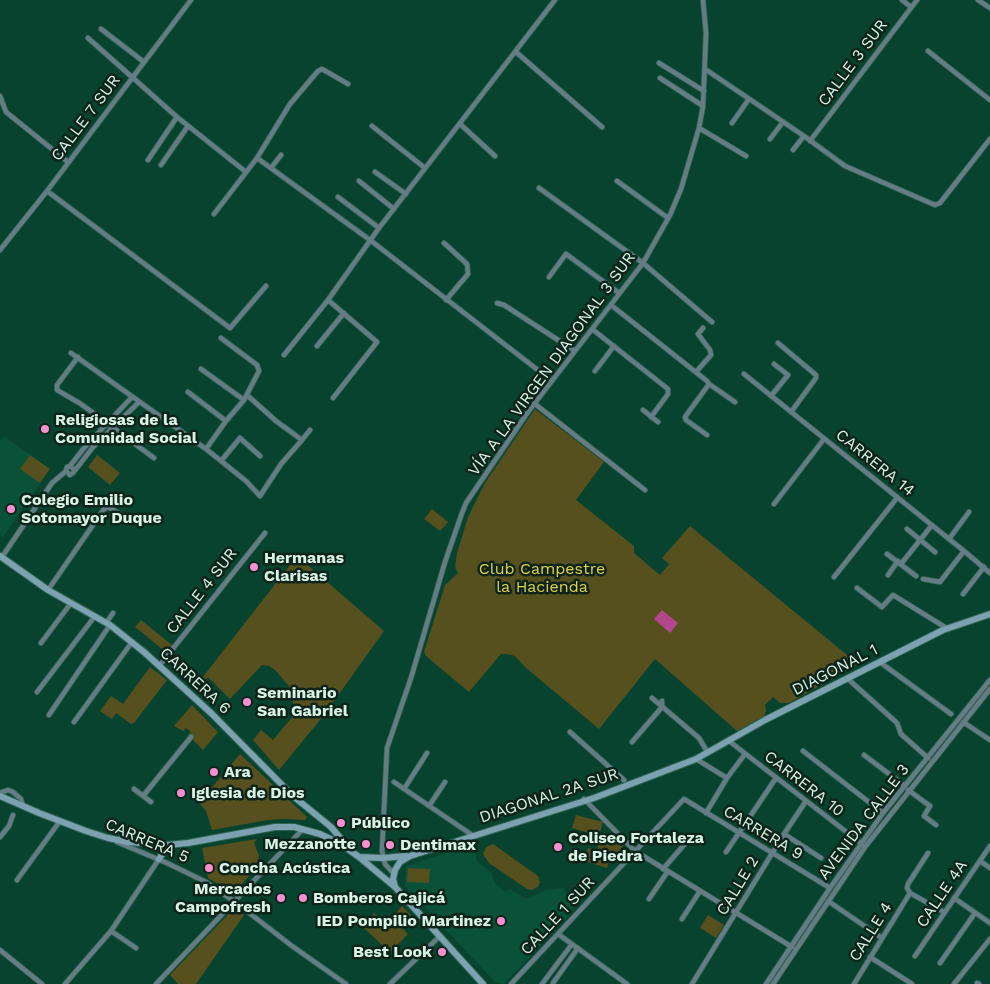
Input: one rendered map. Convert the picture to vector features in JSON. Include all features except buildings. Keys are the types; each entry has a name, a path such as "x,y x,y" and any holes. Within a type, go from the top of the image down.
{"main road":[{"name":"CARRERA 6","path":"1,556 48,590 108,624 132,642 211,713 293,796 335,831 351,851"},
{"name":"DIAGONAL 1","path":"696,759 765,720 948,628 990,614"},
{"name":"DIAGONAL 2A SUR","path":"359,857 410,856 594,798 696,759"},
{"name":"CARRERA 5","path":"0,794 23,806 108,838"},
{"path":"306,829 316,828 318,818 316,815"},
{"name":"CARRERA 6","path":"108,838 168,845 275,827 306,829 331,839 351,851 395,887 483,984"},
{"path":"159,859 168,845"},
{"path":"395,887 394,874 400,862 410,856"}],"street":[{"name":"CALLE 7 SUR","path":"0,250 191,0"},
{"path":"284,355 328,300 379,228 555,0"},
{"name":"VÍA A LA VIRGEN DIAGONAL 3 SUR","path":"383,858 383,811 387,748 412,678 445,562 466,503 535,404 643,263 668,218 681,189 699,128 703,106 706,33 703,0"},
{"path":"902,0 912,7"},
{"name":"CALLE 3 SUR","path":"810,141 917,0"},
{"path":"978,0 990,8"},
{"path":"101,29 144,62"},
{"path":"88,38 124,69 131,78 246,172"},
{"path":"516,52 602,127"},
{"path":"928,52 990,100"},
{"path":"659,63 704,91"},
{"path":"214,214 257,158 290,104 318,71 322,69 348,84"},
{"path":"705,69 846,166 935,205 940,203 990,139"},
{"path":"660,78 703,106"},
{"path":"0,96 6,112 68,162"},
{"path":"732,123 749,99"},
{"path":"148,160 177,117"},
{"path":"770,139 784,122"},
{"path":"460,124 495,156"},
{"path":"161,164 188,126"},
{"path":"372,126 425,168"},
{"path":"699,128 746,156"},
{"path":"793,150 804,136"},
{"path":"271,168 281,155"},
{"path":"257,158 370,240 552,381"},
{"path":"375,172 406,194"},
{"path":"359,180 394,209"},
{"path":"618,182 668,218"},
{"path":"539,188 643,263 712,322"},
{"path":"46,192 230,328 266,286"},
{"path":"338,197 379,228"},
{"path":"444,243 467,264 468,274 446,300"},
{"path":"549,277 566,254 619,293"},
{"path":"328,300 377,342 333,398"},
{"path":"497,303 504,305 575,352"},
{"path":"611,305 709,384 735,402"},
{"path":"317,346 344,313"},
{"path":"696,372 711,355 710,350 698,334 703,328"},
{"path":"592,329 668,389 668,394 651,417"},
{"path":"206,449 245,398 259,371 256,365 221,338"},
{"path":"778,343 816,375 816,378 791,412"},
{"path":"595,371 614,346"},
{"path":"71,353 206,449 260,496 281,464 310,430"},
{"path":"78,357 56,387 57,390 81,404 154,458"},
{"path":"772,396 788,375 774,364"},
{"path":"201,369 245,398 302,440"},
{"name":"CARRERA 14","path":"744,374 988,569"},
{"path":"706,435 686,420 685,416 709,384"},
{"path":"188,392 226,421"},
{"path":"1,556 52,483 70,466 132,397"},
{"path":"66,470 70,475 73,473 102,438 138,402"},
{"path":"126,403 132,408"},
{"path":"535,404 645,490"},
{"path":"643,410 658,422"},
{"path":"97,434 102,438"},
{"path":"221,461 240,438 260,456"},
{"path":"774,504 824,438"},
{"path":"79,454 84,459"},
{"path":"70,466 74,470"},
{"path":"834,577 897,498"},
{"path":"48,590 104,509 108,507 129,519"},
{"path":"949,539 969,512"},
{"path":"888,575 932,525"},
{"path":"906,528 935,552"},
{"name":"CALLE 4 SUR","path":"159,666 265,533"},
{"path":"923,579 940,582 964,551"},
{"path":"887,554 916,576"},
{"path":"963,594 988,569"},
{"path":"857,588 882,607 893,595 948,628"},
{"path":"41,643 71,603"},
{"path":"49,715 108,624 113,613"},
{"path":"37,692 94,616"},
{"path":"74,722 132,642"},
{"path":"881,662 952,714"},
{"path":"848,679 897,723 901,734 928,758"},
{"name":"AVENIDA CALLE 3","path":"766,984 830,888 928,758 990,680"},
{"name":"AVENIDA CALLE 3","path":"773,984 883,814 990,689"},
{"path":"652,698 699,738 708,753"},
{"path":"632,742 662,707 662,701"},
{"path":"963,722 988,741"},
{"path":"570,732 624,780"},
{"path":"143,796 191,737"},
{"name":"CARRERA 10","path":"729,741 863,845"},
{"path":"802,751 883,814"},
{"path":"404,789 427,753"},
{"path":"706,813 727,778 745,754"},
{"path":"864,755 930,806 924,816 936,825"},
{"path":"696,759 727,778"},
{"path":"726,852 776,778"},
{"path":"394,782 472,835"},
{"path":"429,806 445,782"},
{"path":"134,788 151,802"},
{"name":"CARRERA 9","path":"684,799 830,888"},
{"name":"CALLE 1 SUR","path":"511,984 684,799"},
{"path":"584,800 635,851 796,950"},
{"name":"CALLE 2","path":"692,984 806,801"},
{"path":"0,837 9,826 13,815"},
{"path":"17,880 60,821"},
{"path":"156,984 306,829"},
{"path":"784,834 821,858"},
{"name":"CARRERA 5","path":"108,838 159,859 206,882 236,902 292,946 346,984"},
{"path":"649,899 666,870 690,838"},
{"name":"CALLE 4A","path":"915,956 990,846"},
{"name":"CALLE 4","path":"854,984 910,893 908,884 928,853"},
{"path":"383,858 394,874"},
{"path":"65,984 111,931 159,859"},
{"path":"980,861 990,868"},
{"path":"682,919 700,891"},
{"path":"910,893 944,912"},
{"path":"954,898 990,923"},
{"path":"828,901 882,938"},
{"path":"940,963 975,913"},
{"path":"111,931 136,948"},
{"path":"558,934 627,984"},
{"path":"390,984 440,936"},
{"path":"954,984 990,939"},
{"path":"542,984 572,944"},
{"path":"553,982 578,948"},
{"path":"0,950 42,984"},
{"path":"870,957 912,984"}],"shaded area":[{"name":"Colegio Emilio Sotomayor Duque","path":"4,436 50,469 3,537 0,535 0,441"},
{"path":"662,610 678,623 670,633 654,619"},
{"name":"IED Pompilio Martinez","path":"473,844 477,862 491,872 495,883 505,891 510,889 527,899 545,890 563,888 574,910 504,984 495,982 405,886 406,866"}],"green space":[{"name":"Club Campestre la Hacienda","path":"535,409 604,462 576,500 634,546 634,553 660,575 669,564 662,558 690,526 858,664 789,703 780,703 773,697 765,705 766,711 764,716 737,731 655,659 599,729 525,667 515,656 501,654 469,692 426,656 424,652 445,585 458,573 455,567 457,553 468,517 485,483"},
{"path":"30,455 50,469 40,483 20,469"},
{"path":"97,455 120,473 110,485 88,467"},
{"path":"432,509 448,522 440,531 424,519"},
{"path":"297,556 384,631 324,715 279,770 253,740 261,730 273,740 299,709 293,703 292,692 288,685 275,670 269,666 262,665 230,699 208,677 201,684 199,682"},
{"path":"141,620 172,645 166,652 135,627"},
{"path":"150,667 167,680 134,723 131,724 116,713 112,719 100,711 111,696 123,704"},
{"path":"192,705 218,732 203,750 188,735 191,732 186,728 183,731 174,726"},
{"path":"240,754 307,817 305,820 268,820 212,830 206,811 199,803"},
{"path":"576,815 603,822 599,836 572,828"},
{"path":"601,838 623,845 619,857 611,855 607,868 584,861 588,848 597,850"},
{"path":"257,839 254,843 259,856 257,867 234,893 208,878 202,848"},
{"path":"493,844 538,876 540,882 538,887 532,890 527,889 489,863 483,854 486,847"},
{"path":"408,868 430,869 429,883 407,882"},
{"path":"402,906 412,916 401,927 408,934 390,953 362,926 374,913 379,918 382,915 389,921"},
{"path":"235,907 244,915 196,984 178,984 170,975"},
{"path":"708,915 724,925 716,938 700,928"}],"place":[{"name":"Religiosas de la Comunidad Social","path":"45,429"},
{"name":"Colegio Emilio Sotomayor Duque","path":"11,509"},
{"name":"Hermanas Clarisas","path":"254,567"},
{"name":"Seminario San Gabriel","path":"247,702"},
{"name":"Ara","path":"214,772"},
{"name":"Iglesia de Dios","path":"181,793"},
{"name":"Público","path":"341,823"},
{"name":"Mezzanotte","path":"366,844"},
{"name":"Dentimax","path":"390,845"},
{"name":"Coliseo Fortaleza de Piedra","path":"558,847"},
{"name":"Concha Acústica","path":"209,868"},
{"name":"Mercados Campofresh","path":"281,898"},
{"name":"Bomberos Cajicá","path":"303,898"},
{"name":"IED Pompilio Martinez","path":"501,921"},
{"name":"Best Look","path":"442,952"}]}
